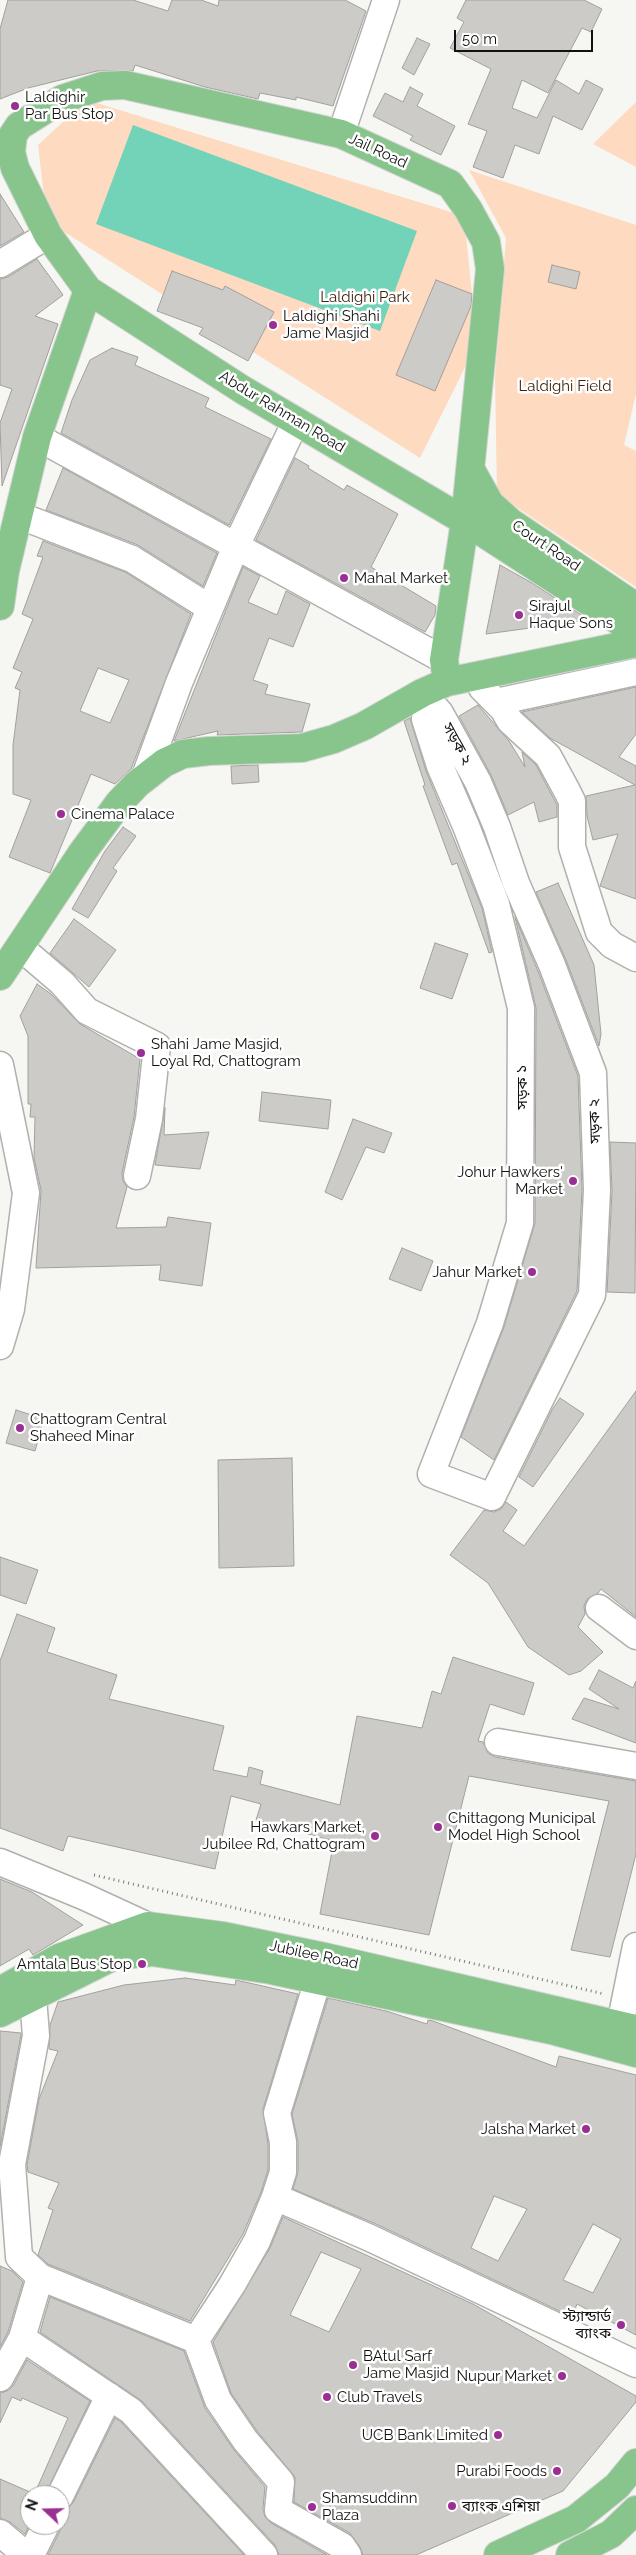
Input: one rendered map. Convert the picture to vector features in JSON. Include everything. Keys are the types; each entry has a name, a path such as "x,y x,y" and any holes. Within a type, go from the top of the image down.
{"main road":[{"name":"Jail Road","path":"10,125 62,99 102,86 126,85 344,127 450,184 468,209 486,242 490,269 471,470 446,671"},
{"name":"Abdur Rahman Road","path":"10,125 13,135 6,150 14,168 48,235 88,290 243,390 465,521 636,632"},
{"path":"0,606 2,571 18,516 37,437 88,290"},
{"name":"Court Road","path":"471,470 490,504 510,522 636,607"},
{"path":"0,976 82,853 119,803 164,763 183,754 209,751 302,748 334,739 364,726 422,693 446,671 485,689 636,643"},
{"name":"Jubilee Road","path":"0,1992 30,1986 59,1958 148,1926 223,1936 322,1969 628,2027"},
{"path":"0,2013 30,1986 114,1956 152,1952 271,1970 322,1969 636,2053"},
{"path":"498,2555 548,2544 617,2486 636,2463"},
{"path":"570,2555 611,2534 636,2510"}],"street":[{"path":"344,127 386,0"},
{"path":"0,264 48,235"},
{"path":"144,779 179,683 236,546 296,421"},
{"path":"37,437 236,546 446,671"},
{"path":"18,516 132,559 210,608"},
{"path":"485,689 636,672"},
{"path":"485,689 510,720 548,756 572,801 572,848 599,932 612,945 636,958"},
{"path":"422,693 440,713"},
{"name":"সড়ক ২","path":"440,713 478,782 497,827 516,884 552,965 593,1073 597,1190 592,1295 492,1498 454,1482"},
{"name":"সড়ক ১","path":"440,713 426,719 440,766 466,826 496,904 520,1008 522,1061 520,1223 490,1324 431,1474 454,1482"},
{"path":"20,947 62,984 87,1012 157,1046 149,1119 137,1176"},
{"path":"0,1065 26,1193 12,1309 0,1346"},
{"path":"599,1608 636,1636"},
{"path":"498,1742 636,1766"},
{"path":"0,1862 83,1896 148,1926"},
{"path":"628,2027 625,1998 636,1946"},
{"path":"196,2340 232,2285 257,2241 275,2197 283,2172 283,2142 277,2113 322,1969"},
{"path":"30,1986 36,2036 12,2164 10,2251 40,2277 196,2340 218,2400 245,2440 281,2482 278,2510 342,2546 348,2555"},
{"path":"275,2197 370,2238 636,2364"},
{"path":"0,2378 22,2338 40,2277"},
{"path":"22,2338 131,2411 264,2555"},
{"path":"65,2485 109,2396"},
{"path":"0,2533 26,2555"},
{"path":"31,2555 41,2535"}],"path":[{"path":"90,1874 625,1998"}],"green space":[{"name":"Laldighi Park","path":"87,100 464,216 477,343 420,458 47,221 38,145"},
{"path":"636,102 636,167 593,144"},
{"name":"Laldighi Field","path":"469,170 636,225 636,394 624,445 636,451 636,587 497,494 495,377 506,238"}],"shaded area":[{"path":"133,125 417,231 380,331 96,224"}],"building":[{"path":"8,0 133,0 168,11 172,0 201,0 218,6 219,0 345,0 366,11 333,106 296,97 296,100 260,93 258,99 205,87 135,65 133,71 97,71 28,88 0,99 0,29"},
{"path":"466,0 584,0 602,9 591,32 582,28 548,93 522,80 512,108 537,118 556,80 579,94 586,80 603,89 582,130 553,116 539,154 515,145 503,178 473,167 487,131 468,124 491,69 450,48 464,22 457,18"},
{"path":"417,38 430,44 414,75 402,68"},
{"path":"410,87 423,94 417,106 455,126 441,155 410,140 413,136 373,116 385,93 403,102"},
{"path":"0,194 24,232 0,246"},
{"path":"37,259 63,295 35,316 58,324 2,486 0,423 12,389 0,385 0,279 8,277"},
{"path":"552,265 580,272 576,289 548,282"},
{"path":"172,271 223,290 225,286 274,312 248,361 199,334 203,328 157,311"},
{"path":"436,280 472,294 471,306 435,391 396,375"},
{"path":"112,348 138,357 135,365 209,398 205,407 271,439 229,525 61,433 72,400 90,360"},
{"path":"295,458 344,490 347,485 398,514 371,567 436,606 435,615 425,632 256,540"},
{"path":"63,468 217,553 203,586 138,545 46,510"},
{"path":"43,541 125,572 191,614 131,769 115,784 91,774 50,873 9,857 31,800 13,794 13,745 20,690 15,688 22,672 13,668 33,619 22,614 43,557 37,556","holes":["98,668 129,680 110,723 80,711"]},
{"path":"500,565 532,583 589,620 486,634"},
{"path":"243,567 260,576 248,602 277,615 286,591 310,604 293,647 269,638 253,680 268,685 265,694 310,704 302,732 217,735 218,731 174,741"},
{"path":"636,687 636,734 619,757 636,766 636,899 600,886 618,834 593,840 587,816 586,796 635,785 550,738 522,712"},
{"path":"478,705 509,741 525,767 522,752 536,765 557,805 557,817 539,822 534,802 508,815 491,775 459,716"},
{"path":"410,718 426,771 482,908 492,952 489,953 457,863 452,865 423,786 425,785 404,721"},
{"path":"258,765 259,782 232,784 231,766"},
{"path":"123,827 136,836 113,868 117,871 88,918 72,909 105,851"},
{"path":"558,883 594,965 601,1034 599,1046 566,960 536,892"},
{"path":"515,917 578,1076 582,1190 577,1291 494,1460 461,1437 504,1327 535,1223 536,1008"},
{"path":"74,919 116,950 89,987 50,953"},
{"path":"435,943 468,954 452,999 420,988"},
{"path":"37,984 51,994 80,1024 140,1059 134,1117 122,1173 123,1181 127,1187 116,1228 166,1227 168,1217 211,1223 202,1286 159,1280 161,1265 36,1268 41,1190 34,1158 35,1117 30,1117 31,1104 28,1104 28,1036 20,1016"},
{"path":"262,1092 331,1100 328,1129 259,1121"},
{"path":"165,1108 164,1135 209,1132 200,1169 155,1165"},
{"path":"353,1119 392,1133 384,1153 366,1147 342,1200 325,1192"},
{"path":"610,1142 636,1143 635,1293 607,1292 612,1191"},
{"path":"402,1248 433,1261 421,1291 389,1279"},
{"path":"636,1391 636,1617 601,1589 598,1593 587,1599 584,1606 585,1614 578,1627 603,1652 581,1671 569,1675 528,1647 488,1583 450,1555 484,1510 494,1512 501,1509 506,1502 517,1510 503,1531 524,1546"},
{"path":"560,1398 584,1414 533,1487 519,1477 552,1410"},
{"path":"16,1410 44,1419 35,1451 6,1443"},
{"path":"292,1458 294,1566 219,1568 218,1460"},
{"path":"0,1557 38,1570 26,1604 0,1595"},
{"path":"17,1614 55,1628 47,1652 117,1675 109,1699 224,1726 213,1770 247,1777 249,1767 263,1771 260,1784 340,1805 357,1716 422,1728 432,1691 441,1694 453,1657 534,1683 524,1715 490,1704 478,1741 483,1742 488,1753 495,1757 636,1781 636,1854 610,1957 571,1950 609,1801 469,1776 429,1935 320,1914 334,1841 256,1820 261,1804 231,1796 215,1869 68,1836 63,1851 0,1828 0,1661"},
{"path":"599,1670 633,1688 636,1681 636,1743 572,1719 584,1698 619,1709 589,1689"},
{"path":"0,1879 32,1892 83,1925 33,1955 29,1949 0,1966"},
{"path":"185,1978 235,1985 236,1980 298,1994 263,2109 268,2144 268,2170 261,2192 243,2234 190,2321 48,2264 38,2255 53,2210 48,2208 59,2183 28,2172 27,2165 39,2099 58,2051 49,2049 50,2025 58,2002 124,1985"},
{"path":"328,1998 386,2011 427,2024 428,2020 433,2021 556,2067 559,2056 636,2075 636,2335 577,2304 572,2317 376,2224 293,2189 298,2172 298,2142 292,2114","holes":["494,2196 527,2209 498,2261 471,2248","593,2224 621,2239 593,2293 563,2280"]},
{"path":"0,2031 21,2033 21,2035 0,2147"},
{"path":"283,2217 473,2304 636,2396 636,2402 563,2491 416,2555 363,2555 350,2533 294,2502 295,2477 257,2431 231,2393 213,2342 270,2248","holes":["321,2252 361,2269 329,2332 290,2315"]},
{"path":"0,2266 12,2271 23,2282 8,2332 0,2347"},
{"path":"50,2297 184,2351 205,2408 234,2450 265,2487 263,2508 265,2517 271,2523 327,2555 279,2555 275,2545 142,2401 40,2332"},
{"path":"27,2360 90,2401 50,2485 38,2485 68,2418 22,2398 21,2401 12,2397 0,2423 0,2393 7,2391 13,2386"},
{"path":"115,2418 121,2422 244,2555 48,2555 58,2535 70,2535 70,2505 73,2503"},
{"path":"0,2479 20,2488 20,2530 10,2522 0,2518"}],"place":[{"name":"Laldighir Par Bus Stop","path":"15,106"},
{"name":"Laldighi Shahi Jame Masjid","path":"273,325"},
{"name":"Mahal Market","path":"344,578"},
{"name":"Sirajul Haque Sons","path":"519,615"},
{"name":"Cinema Palace","path":"61,814"},
{"name":"Shahi Jame Masjid, Loyal Rd, Chattogram","path":"141,1053"},
{"name":"Johur Hawkers' Market","path":"573,1181"},
{"name":"Jahur Market","path":"532,1272"},
{"name":"Chattogram Central Shaheed Minar","path":"20,1428"},
{"name":"Chittagong Municipal Model High School","path":"438,1827"},
{"name":"Hawkars Market, Jubilee Rd, Chattogram","path":"375,1836"},
{"name":"Amtala Bus Stop","path":"142,1964"},
{"name":"Jalsha Market","path":"586,2129"},
{"name":"স্ট্যান্ডার্ড ব্যাংক","path":"621,2325"},
{"name":"BAtul Sarf Jame Masjid","path":"353,2365"},
{"name":"Nupur Market","path":"562,2376"},
{"name":"Club Travels","path":"327,2397"},
{"name":"UCB Bank Limited","path":"498,2435"},
{"name":"Purabi Foods","path":"557,2471"},
{"name":"ব্যাংক এশিয়া","path":"452,2506"},
{"name":"Shamsuddinn Plaza","path":"312,2507"}]}
